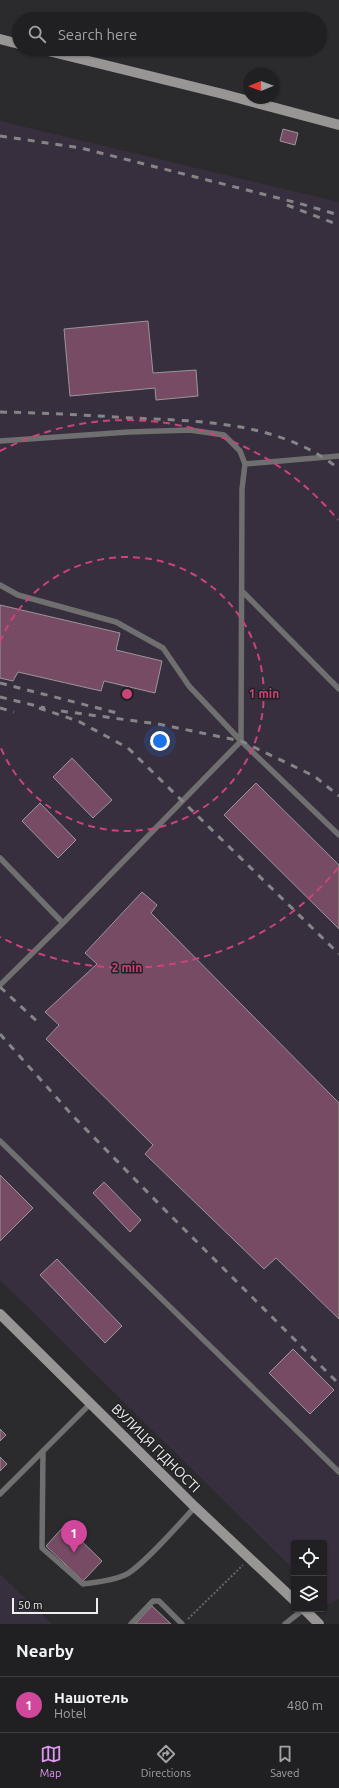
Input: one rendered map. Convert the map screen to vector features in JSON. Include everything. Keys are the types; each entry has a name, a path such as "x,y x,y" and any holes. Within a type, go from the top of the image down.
{"main road":[{"path":"0,39 12,42"},
{"path":"68,56 223,94 339,125"},
{"name":"ВУЛИЦЯ ГІДНОСТІ","path":"0,1314 195,1507 291,1597"},
{"path":"307,1612 319,1624"}],"lane":[{"path":"0,441 129,432 190,430 224,435 240,451 245,464 242,488 241,741 63,923 0,985"},
{"path":"245,464 339,456"},
{"path":"0,585 18,595 116,622 163,648 189,686 241,741 339,835"},
{"path":"242,591 339,689"},
{"path":"0,858 63,923"},
{"path":"0,1141 339,1472"},
{"path":"0,1494 91,1403"},
{"path":"43,1451 42,1548 83,1584 104,1581 126,1575 139,1565 195,1507"},
{"path":"131,1624 153,1601 159,1601 182,1624"},
{"path":"285,1624 300,1612"}],"path":[{"path":"187,1620 250,1558"}],"shaded area":[{"path":"0,121 339,202 339,1599 328,1604 327,1603 327,1540 291,1540 291,1567 0,1280"},
{"path":"0,1574 52,1624 0,1624"}],"building":[{"path":"283,129 298,133 295,145 280,141"},
{"path":"148,321 153,373 196,370 198,396 156,400 155,388 70,396 64,329"},
{"path":"0,605 120,633 116,650 162,661 155,693 104,681 101,691 18,672 13,681 0,678"},
{"path":"72,758 112,800 93,818 53,777"},
{"path":"256,783 339,865 339,929 224,815"},
{"path":"40,803 76,840 58,858 22,821"},
{"path":"142,892 157,905 151,913 339,1103 339,1319 276,1258 264,1269 145,1154 153,1145 46,1039 59,1025 45,1012 97,964 85,953"},
{"path":"0,1175 33,1208 0,1241"},
{"path":"104,1182 141,1220 130,1232 93,1193"},
{"path":"57,1259 122,1326 105,1343 40,1275"},
{"path":"293,1349 334,1390 310,1414 269,1373"},
{"path":"0,1429 6,1435 0,1441"},
{"path":"0,1457 7,1464 0,1471"},
{"path":"65,1525 102,1561 83,1581 46,1546"},
{"path":"152,1606 171,1624 135,1624"}],"railway":[{"path":"0,136 81,148 298,203 339,215"},
{"path":"287,205 339,225"},
{"path":"0,412 66,414 185,421 240,427 266,433 292,442 316,453 339,469"},
{"path":"0,683 121,714"},
{"path":"0,697 45,708"},
{"path":"0,708 14,712"},
{"path":"39,708 78,721 128,748 339,954"},
{"path":"61,711 158,724 241,741 314,776 339,796"},
{"path":"0,987 41,1025"},
{"path":"0,1034 72,1115 339,1384"}],"place":[{"name":"Нашотель","path":"74,1553"}]}
